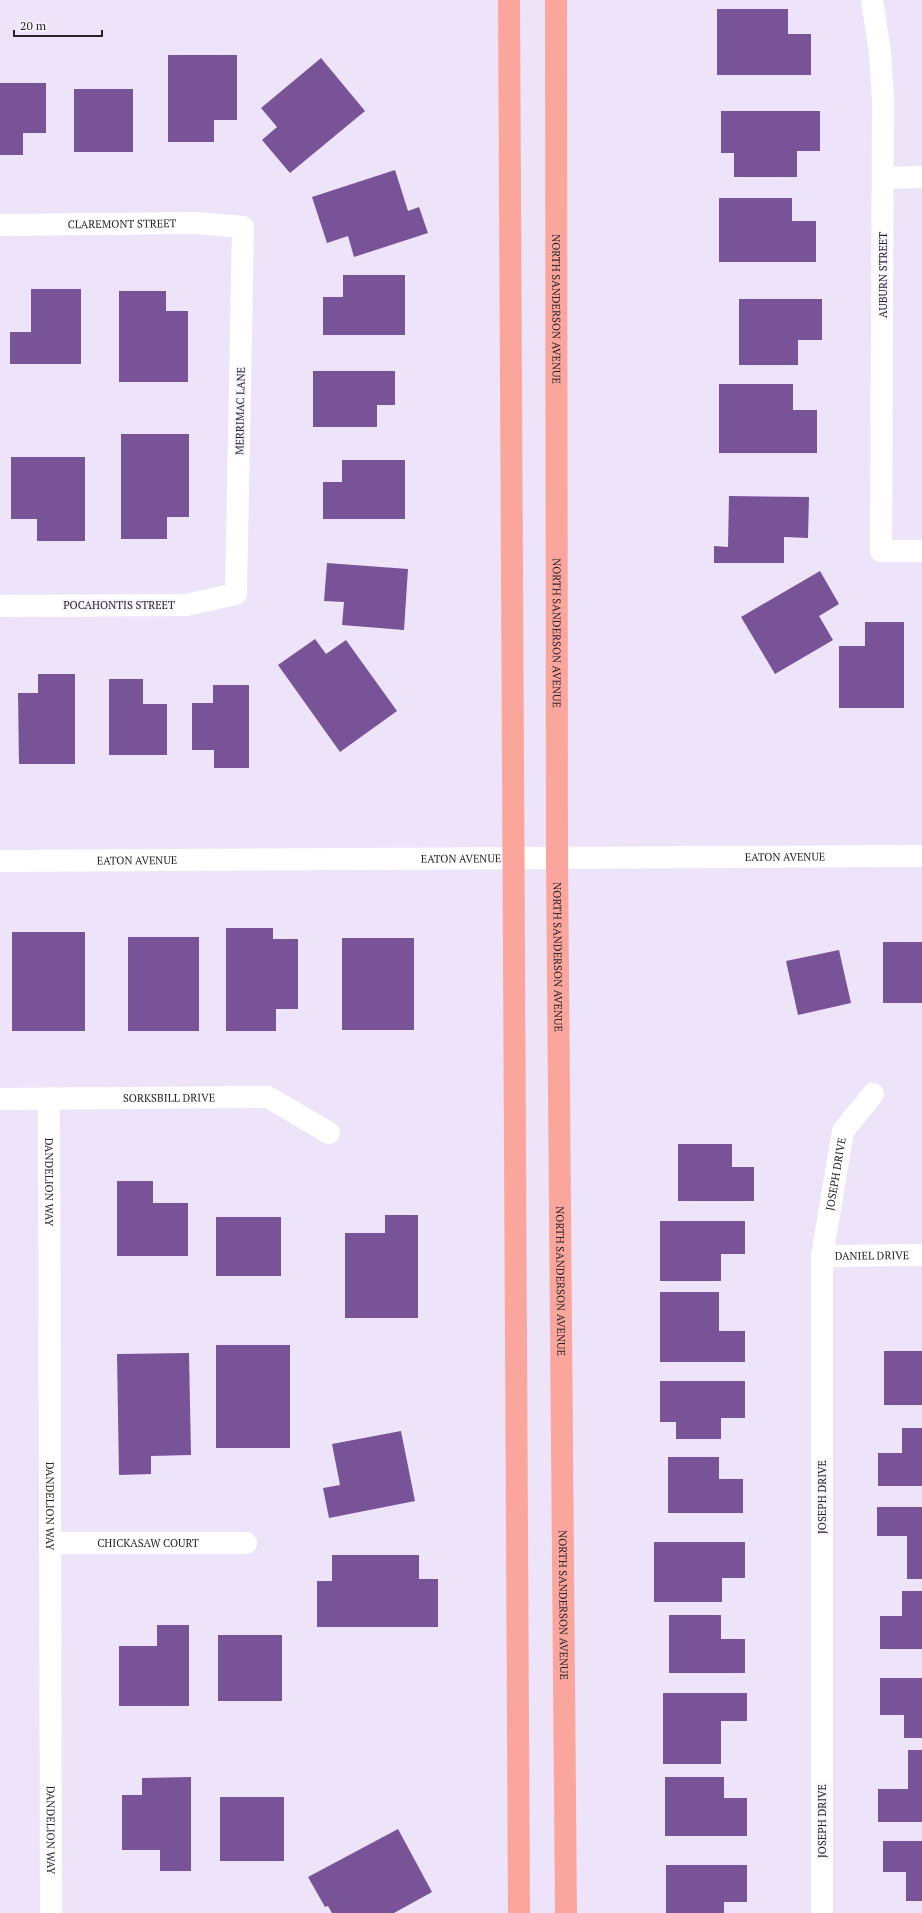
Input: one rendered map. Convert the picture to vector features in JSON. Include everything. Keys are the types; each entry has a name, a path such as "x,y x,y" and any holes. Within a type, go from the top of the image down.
{"highway":[{"path":"509,0 519,1913"},
{"name":"NORTH SANDERSON AVENUE","path":"556,0 557,858 566,1913"}],"street":[{"name":"AUBURN STREET","path":"872,0 880,52 883,99 881,551 922,551"},
{"path":"883,178 922,178"},
{"name":"CLAREMONT STREET","path":"0,226 196,223 243,227"},
{"name":"MERRIMAC LANE","path":"236,594 243,227"},
{"name":"POCAHONTIS STREET","path":"0,606 186,605 236,594"},
{"name":"EATON AVENUE","path":"0,861 922,856"},
{"name":"JOSEPH DRIVE","path":"822,1913 822,1256 843,1131 873,1094"},
{"name":"SORKSBILL DRIVE","path":"0,1098 268,1097 330,1133"},
{"name":"DANDELION WAY","path":"49,1098 51,1913"},
{"name":"DANIEL DRIVE","path":"822,1256 922,1255"},
{"name":"CHICKASAW COURT","path":"50,1543 246,1543"}],"building":[{"path":"717,9 788,9 788,34 811,34 811,75 717,75"},
{"path":"168,55 237,55 237,120 214,120 214,142 168,142"},
{"path":"321,58 365,111 290,173 262,140 277,127 261,108"},
{"path":"0,83 46,83 46,133 23,133 23,155 0,155"},
{"path":"74,89 133,89 133,152 74,152"},
{"path":"721,111 820,111 820,151 797,151 797,177 734,177 734,153 721,153"},
{"path":"395,170 408,211 419,207 428,233 354,257 348,236 327,243 312,197"},
{"path":"719,198 792,198 792,221 816,221 816,262 719,262"},
{"path":"343,275 405,275 405,335 323,335 323,297 343,297"},
{"path":"31,289 81,289 81,364 10,364 10,332 31,332"},
{"path":"119,291 166,291 166,311 188,311 188,382 119,382"},
{"path":"739,299 822,299 822,340 798,340 798,365 739,365"},
{"path":"313,371 395,371 395,405 377,405 377,427 313,427"},
{"path":"719,384 793,384 793,410 817,410 817,453 719,453"},
{"path":"121,434 189,434 189,517 167,517 167,539 121,539"},
{"path":"11,457 85,457 85,541 37,541 37,519 11,519"},
{"path":"342,460 405,460 405,519 323,519 323,482 342,482"},
{"path":"729,496 809,497 808,538 784,537 784,563 714,563 714,546 728,547"},
{"path":"327,563 408,569 404,630 342,625 344,602 324,601"},
{"path":"820,571 839,604 819,616 833,640 775,674 741,617"},
{"path":"865,622 904,622 904,708 839,708 839,646 865,646"},
{"path":"315,639 326,654 346,640 397,711 340,752 278,665"},
{"path":"38,674 75,674 75,764 19,764 18,693 38,693"},
{"path":"109,679 143,679 143,704 167,704 167,755 109,755"},
{"path":"213,685 249,685 249,768 214,768 214,750 192,750 192,703 213,703"},
{"path":"226,928 273,928 273,939 298,939 298,1009 276,1009 276,1031 226,1031"},
{"path":"12,932 85,932 85,1031 12,1031"},
{"path":"128,937 199,937 199,1031 128,1031"},
{"path":"342,938 414,938 414,1030 342,1030"},
{"path":"883,942 922,942 922,1003 883,1003"},
{"path":"839,950 851,1003 798,1015 786,961"},
{"path":"678,1144 732,1144 732,1167 754,1167 754,1201 678,1201"},
{"path":"117,1181 153,1181 153,1203 188,1203 188,1256 117,1256"},
{"path":"385,1215 418,1215 418,1318 345,1318 345,1233 385,1233"},
{"path":"216,1217 281,1217 281,1276 216,1276"},
{"path":"660,1221 745,1221 745,1254 721,1254 721,1281 660,1281"},
{"path":"660,1292 719,1292 719,1331 745,1331 745,1362 660,1362"},
{"path":"216,1345 290,1345 290,1448 216,1448"},
{"path":"884,1351 922,1351 922,1405 884,1405"},
{"path":"189,1353 191,1455 151,1456 151,1474 119,1475 117,1354"},
{"path":"660,1381 745,1381 745,1418 721,1418 721,1439 676,1439 676,1422 660,1422"},
{"path":"902,1428 922,1428 922,1486 878,1486 878,1453 902,1453"},
{"path":"401,1431 415,1501 329,1518 323,1488 340,1485 332,1444"},
{"path":"668,1457 719,1457 719,1479 743,1479 743,1513 668,1513"},
{"path":"877,1507 922,1507 922,1579 907,1579 907,1536 877,1536"},
{"path":"654,1542 745,1542 745,1578 722,1578 722,1602 654,1602"},
{"path":"332,1555 419,1555 419,1579 438,1579 438,1627 317,1627 317,1581 332,1581"},
{"path":"902,1591 922,1591 922,1649 880,1649 880,1616 902,1616"},
{"path":"669,1615 721,1615 721,1639 745,1639 745,1673 669,1673"},
{"path":"157,1625 189,1625 189,1706 119,1706 119,1646 157,1646"},
{"path":"218,1635 282,1635 282,1701 218,1701"},
{"path":"880,1678 922,1678 922,1738 904,1738 904,1715 880,1715"},
{"path":"663,1693 747,1693 747,1721 721,1721 721,1764 663,1764"},
{"path":"908,1750 922,1750 922,1822 878,1822 878,1789 908,1789"},
{"path":"191,1777 191,1871 160,1871 160,1850 122,1850 122,1795 142,1795 142,1778"},
{"path":"665,1777 724,1777 724,1798 747,1798 747,1836 665,1836"},
{"path":"220,1797 284,1797 284,1861 220,1861"},
{"path":"398,1829 432,1892 394,1913 332,1913 328,1906 325,1907 308,1877"},
{"path":"883,1841 922,1841 922,1901 906,1901 906,1872 883,1872"},
{"path":"666,1865 747,1865 747,1902 724,1902 724,1913 666,1913"}]}
